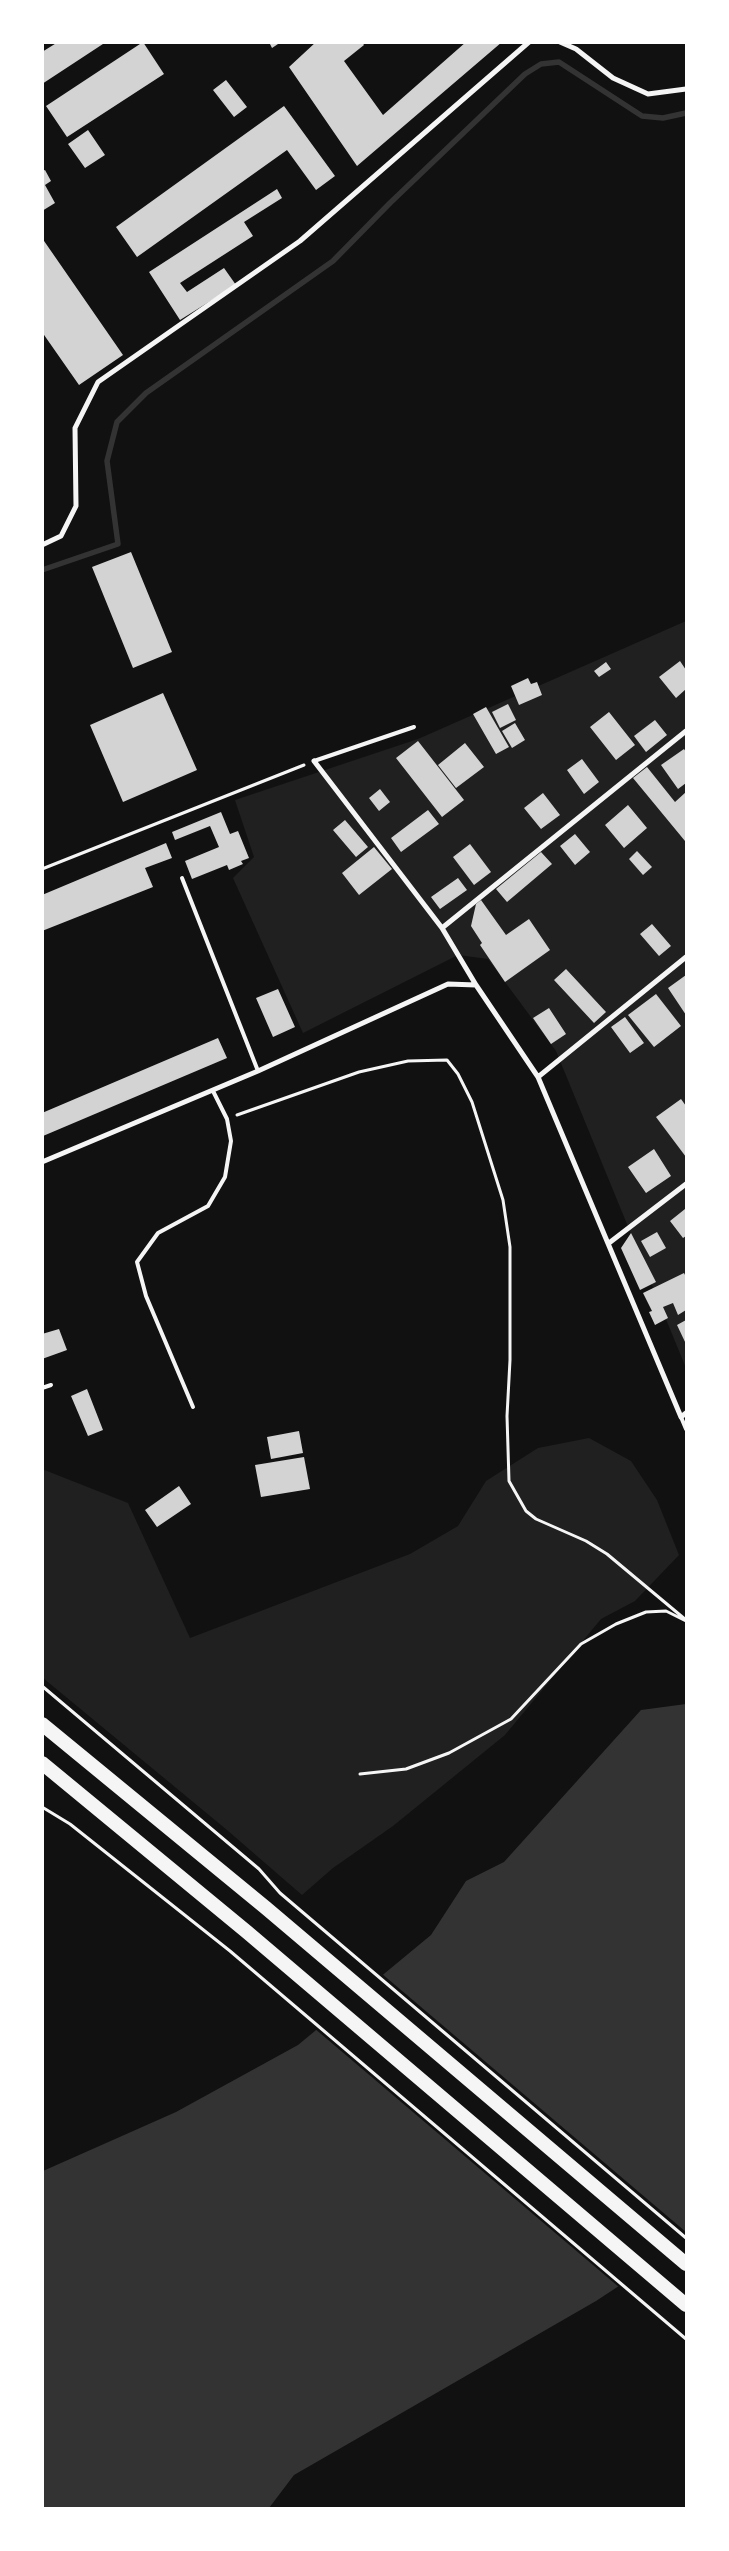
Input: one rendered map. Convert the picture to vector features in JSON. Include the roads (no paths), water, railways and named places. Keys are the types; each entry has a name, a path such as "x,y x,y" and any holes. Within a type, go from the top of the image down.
{"highway":[{"path":"42,1724 266,1908 686,2264"},
{"path":"42,1763 246,1932 686,2305"}],"street":[{"path":"42,545 61,536 76,506 75,428 98,382 300,241 529,42"},
{"path":"560,42 576,49 613,78 648,94 686,89"},
{"path":"442,928 686,731"},
{"path":"314,761 442,928 476,985 538,1077 681,1417 686,1413"},
{"path":"538,1077 686,958"},
{"path":"42,1162 213,1091 448,984 476,985"},
{"path":"609,1243 686,1184"}],"lane":[{"path":"314,761 414,727"},
{"path":"182,878 258,1071"},
{"path":"194,1407 146,1296 137,1262 158,1233 208,1206 225,1177 231,1140 227,1119 213,1091"},
{"path":"42,1388 51,1385"},
{"path":"681,1417 686,1429"}],"waterway":[{"path":"42,570 118,544 107,461 117,422 146,393 333,261 390,203 525,74 541,64 559,62 642,116 663,118 686,113"}]}
